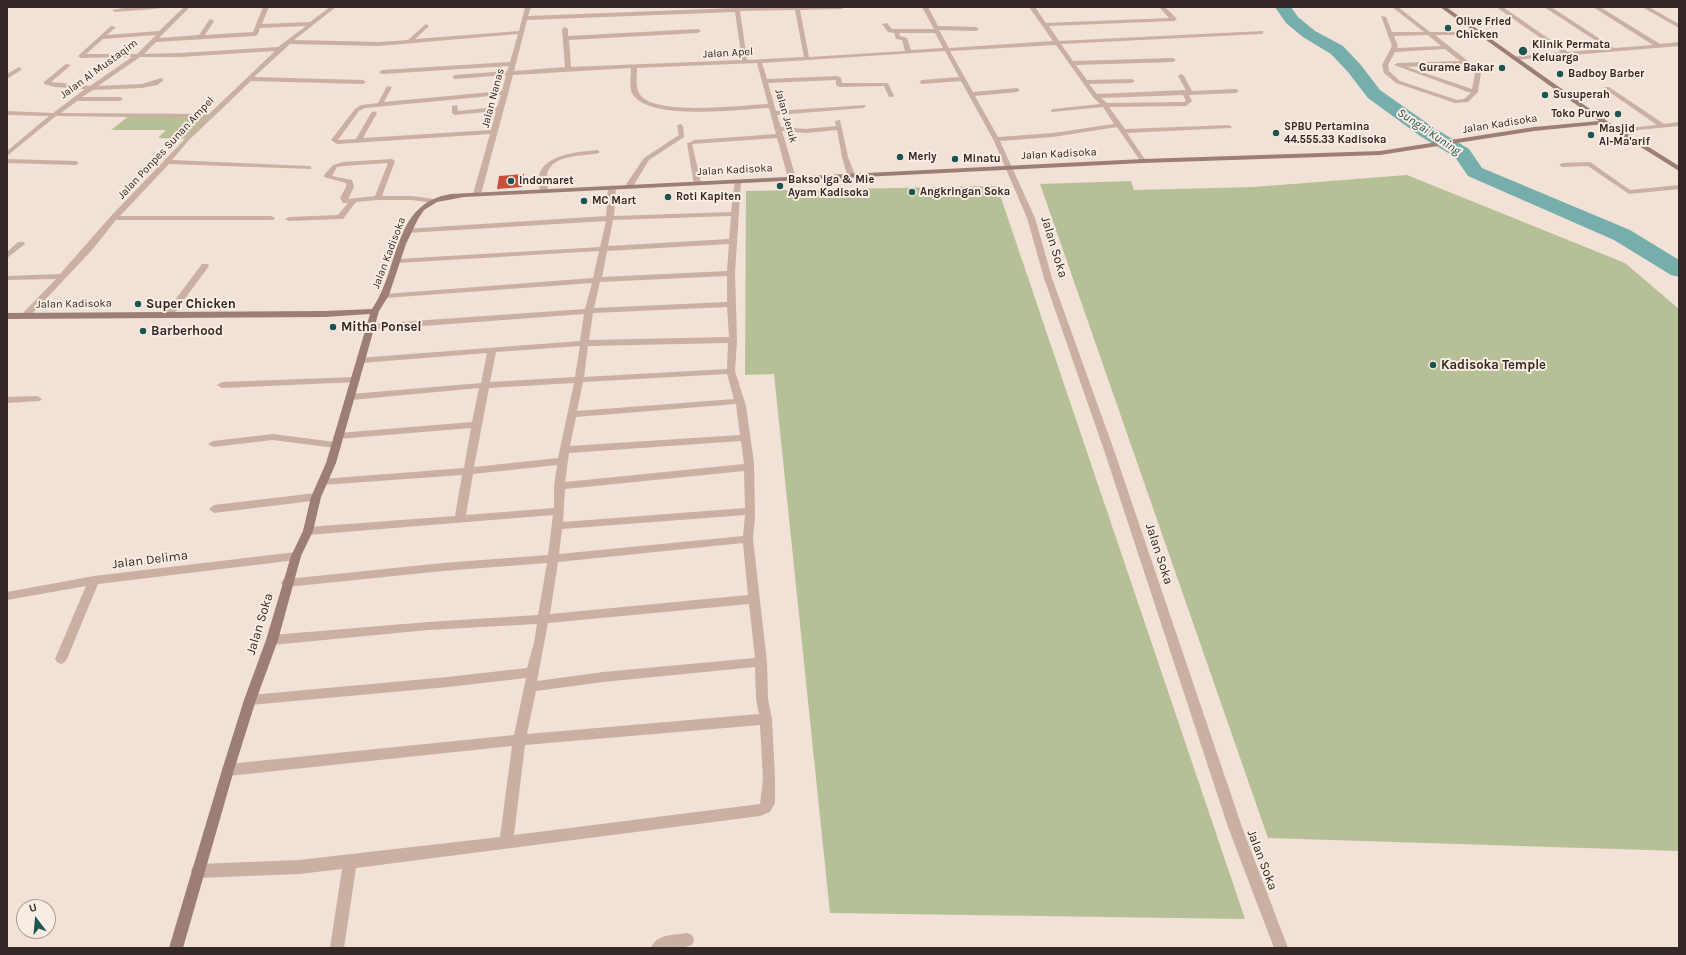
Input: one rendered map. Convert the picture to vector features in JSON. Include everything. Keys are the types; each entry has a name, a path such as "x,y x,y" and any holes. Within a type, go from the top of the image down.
{"street":[{"path":"115,10 164,7"},
{"name":"Jalan Al Mustaqim","path":"7,154 57,113 139,55 187,7"},
{"path":"154,40 255,34 266,7"},
{"name":"Jalan Ponpes Sunan Ampel","path":"26,316 90,248 114,218 209,116 280,49 333,7"},
{"name":"Jalan Nanas","path":"477,194 528,7"},
{"path":"525,18 737,8 842,7"},
{"name":"Jalan Soka","path":"925,7 996,139 1031,218 1048,278 1110,452 1235,827 1282,948"},
{"path":"1032,7 1095,96 1105,105 1118,125 1124,131 1144,161"},
{"path":"1044,25 1174,19 1162,7"},
{"path":"1395,7 1478,73"},
{"path":"1444,7 1452,7"},
{"path":"1444,7 1605,122 1679,169"},
{"path":"1499,7 1566,54"},
{"path":"1547,7 1613,50"},
{"path":"1596,7 1659,46"},
{"path":"1645,7 1679,26"},
{"path":"737,8 739,14 742,51 745,62"},
{"path":"797,8 800,30 807,59"},
{"path":"1383,17 1395,46 1385,65 1386,72 1396,80 1457,102 1465,102 1475,92 1478,73"},
{"path":"201,37 211,21"},
{"path":"258,26 311,24"},
{"path":"885,24 890,30 896,31 976,29"},
{"path":"410,41 426,26"},
{"path":"113,27 82,56 180,55 280,49"},
{"path":"565,29 568,69"},
{"path":"565,38 632,32 698,31"},
{"path":"896,31 898,38 904,38 909,53"},
{"path":"289,42 367,44 521,32"},
{"name":"Jalan Apel","path":"455,77 568,69 807,59 1261,32"},
{"path":"1391,34 1430,35 1479,33"},
{"path":"103,37 160,34"},
{"path":"1514,58 1679,44"},
{"path":"1393,50 1447,47"},
{"path":"618,68 620,58"},
{"path":"1073,64 1173,60"},
{"name":"Jalan Jeruk","path":"758,61 792,178"},
{"path":"1385,65 1466,62"},
{"path":"1454,63 1463,69 1478,73"},
{"path":"382,72 512,64"},
{"path":"68,65 46,83 92,88 142,87 156,84 161,80"},
{"path":"1397,65 1475,92"},
{"path":"634,67 635,92 640,99 663,109 678,110 772,106"},
{"path":"7,70 19,69 7,77"},
{"path":"1053,111 1105,105 1186,104 1189,101 1181,76"},
{"path":"764,81 837,78 839,79 839,85 886,84 891,96"},
{"path":"249,79 363,82"},
{"path":"922,82 963,79"},
{"path":"1085,82 1132,81"},
{"path":"380,104 389,87"},
{"path":"1607,88 1663,126"},
{"path":"971,94 1016,90"},
{"path":"1095,96 1236,91"},
{"path":"494,132 338,142 334,140 359,108 380,104 505,93"},
{"path":"76,99 120,99"},
{"path":"455,106 455,113 500,109"},
{"path":"774,113 863,106"},
{"path":"7,113 57,113 101,116 209,116"},
{"path":"359,140 374,113"},
{"name":"Jalan Kadisoka","path":"7,316 326,314 375,311 385,296 407,231 416,215 424,206 432,201 477,194 1144,161 1380,153 1534,129 1605,122"},
{"path":"697,183 692,143 806,131 839,124 845,157 851,175"},
{"path":"996,139 1054,135 1118,125"},
{"path":"1620,131 1676,125 1679,129"},
{"path":"629,186 646,159 682,136 680,126"},
{"path":"1124,131 1229,127"},
{"path":"544,190 543,175 547,167 562,157 597,152"},
{"path":"7,161 76,163"},
{"path":"378,198 392,161 335,166 328,174 328,177 349,182 350,186 344,199 353,201 378,198 412,198 432,201"},
{"path":"167,162 309,168"},
{"path":"1562,165 1590,164 1629,192 1679,187"},
{"path":"198,870 299,867 350,862 765,808 768,803 769,779 766,719 762,699 761,662 748,539 750,511 748,467 740,401 731,371 733,340 730,304 736,181"},
{"path":"506,842 519,740 531,688 532,672 544,619 548,578 553,559 559,511 559,486 579,379 589,310 610,218 612,187"},
{"path":"289,219 340,217 353,201"},
{"path":"407,231 610,218 735,214"},
{"path":"114,218 271,218"},
{"path":"398,261 604,248 732,242"},
{"path":"7,256 20,244"},
{"path":"169,314 205,266"},
{"path":"385,296 597,280 731,273"},
{"path":"7,278 63,276"},
{"path":"370,327 589,310 730,304"},
{"name":"Jalan Soka","path":"176,948 228,770 250,700 272,640 287,583 296,556 308,530 316,497 331,463 375,311"},
{"path":"361,360 584,343 733,340"},
{"path":"460,518 467,472 492,350"},
{"path":"350,397 485,385 731,371"},
{"path":"222,385 355,380"},
{"path":"7,400 38,399"},
{"path":"573,414 740,401"},
{"path":"213,444 273,437 337,440 476,425"},
{"path":"322,482 467,472 565,455 745,438"},
{"path":"559,486 748,467"},
{"path":"214,509 316,497"},
{"path":"308,530 559,511"},
{"path":"557,526 750,511"},
{"path":"287,583 443,567 553,559 748,539"},
{"name":"Jalan Delima","path":"7,596 94,580 296,556"},
{"path":"61,659 94,580"},
{"path":"272,640 428,626 544,619 755,599"},
{"path":"531,688 603,677 761,662"},
{"path":"250,700 448,682 532,672"},
{"path":"228,770 519,740 766,719"},
{"path":"337,948 350,862"},
{"path":"658,948 666,942 687,940"}],"green space":[{"path":"129,116 209,116 187,139 158,138 166,130 111,130"},
{"path":"1407,175 1625,263 1679,309 1679,851 1268,838 1040,184 1131,181 1134,190 1254,187"},
{"path":"997,186 1245,919 830,913 774,374 745,375 746,191"}],"building":[{"name":"Indomaret","path":"524,174 522,187 497,189 499,176"}],"waterway":[{"name":"Sungai Kuning","path":"1283,7 1292,20 1309,34 1337,50 1354,68 1374,94 1427,132 1462,153 1475,172 1622,235 1679,270"}],"place":[{"name":"Olive Fried Chicken","path":"1448,28"},
{"name":"Klinik Permata Keluarga","path":"1523,51"},
{"name":"Gurame Bakar","path":"1502,68"},
{"name":"Badboy Barber","path":"1560,74"},
{"name":"Susuperah","path":"1545,95"},
{"name":"Toko Purwo","path":"1618,114"},
{"name":"SPBU Pertamina 44.555.33 Kadisoka","path":"1276,133"},
{"name":"Masjid Al-Ma'arif","path":"1591,135"},
{"name":"Merly","path":"900,157"},
{"name":"Minatu","path":"955,159"},
{"name":"Indomaret","path":"511,181"},
{"name":"Bakso Iga & Mie Ayam Kadisoka","path":"780,186"},
{"name":"Angkringan Soka","path":"912,192"},
{"name":"Roti Kapiten","path":"668,197"},
{"name":"MC Mart","path":"584,201"},
{"name":"Super Chicken","path":"138,304"},
{"name":"Mitha Ponsel","path":"333,327"},
{"name":"Barberhood","path":"143,331"},
{"name":"Kadisoka Temple","path":"1433,365"}]}
